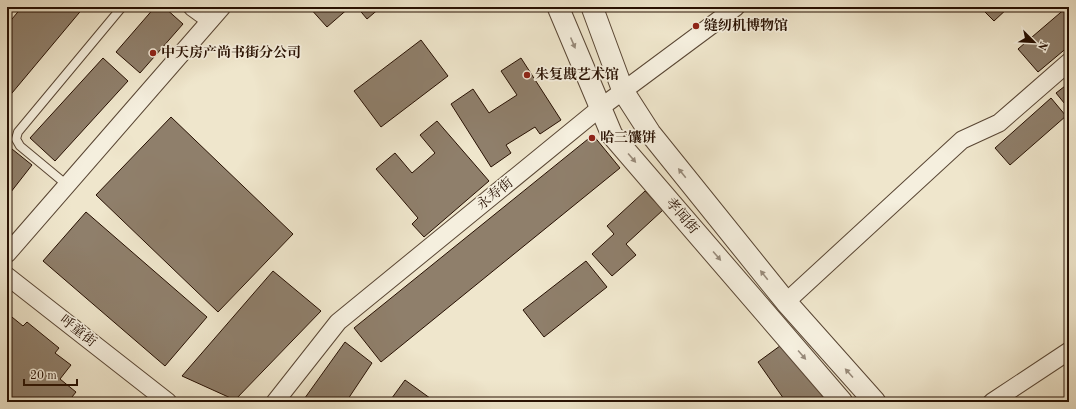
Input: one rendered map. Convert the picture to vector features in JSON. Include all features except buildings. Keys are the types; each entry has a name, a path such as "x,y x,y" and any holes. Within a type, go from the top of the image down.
{"street":[{"path":"192,7 210,20"},
{"path":"7,254 222,7"},
{"name":"孝闻街","path":"558,7 612,135 842,402"},
{"name":"孝闻街","path":"592,7 622,90 650,133 786,302 875,402"},
{"name":"永寿街","path":"275,402 338,322 622,90 736,7"},
{"path":"786,302 962,140 999,123 1069,62"},
{"name":"呼童街","path":"7,276 168,402"},
{"path":"992,402 1069,351"}],"lane":[{"path":"67,185 20,146 16,140 18,132 122,7"}],"place":[{"name":"缝纫机博物馆","path":"696,26"},
{"name":"中天房产尚书街分公司","path":"153,53"},
{"name":"朱复戡艺术馆","path":"527,75"},
{"name":"哈三馕饼","path":"592,138"}]}
